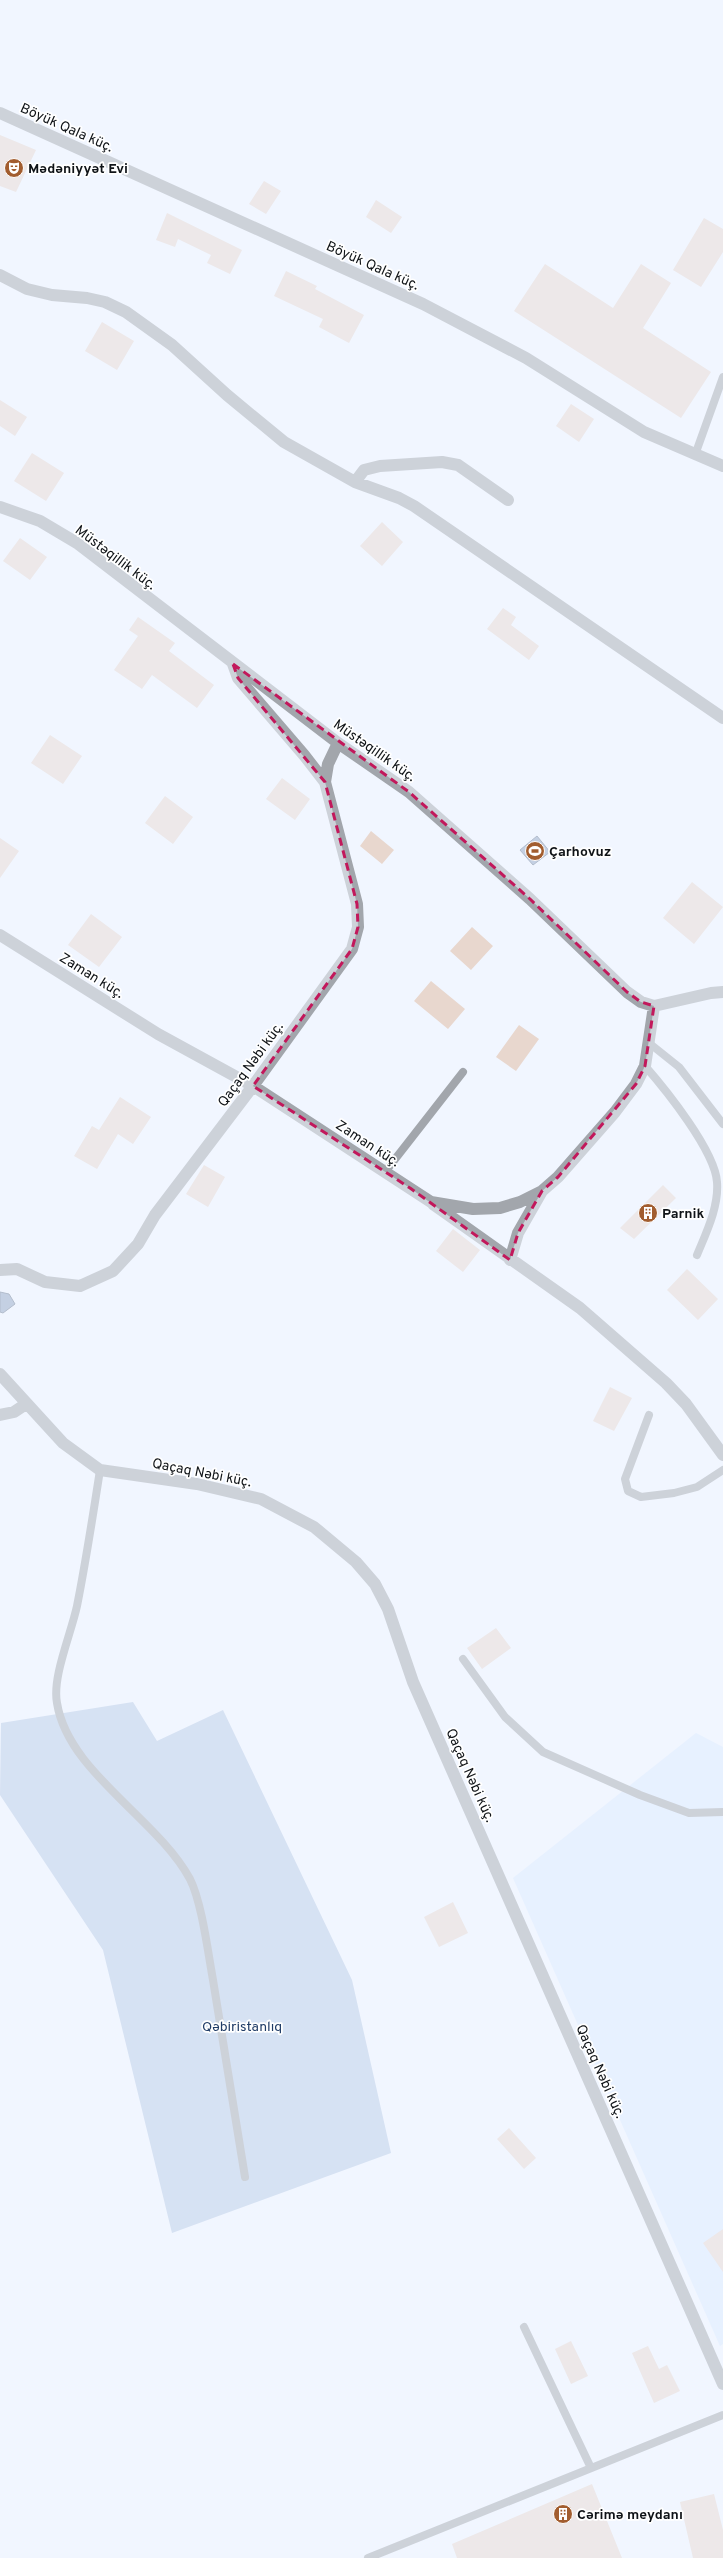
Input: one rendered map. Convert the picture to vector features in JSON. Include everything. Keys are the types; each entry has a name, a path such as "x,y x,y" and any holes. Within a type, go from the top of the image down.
{"street":[{"name":"Böyük Qala küç.","path":"0,113 430,307 526,358 644,432 723,466"},
{"path":"0,275 27,289 52,296 99,300 126,312 172,345 227,395 284,442 355,482 399,498 414,506 723,718"},
{"path":"355,482 364,470 380,466 442,462 458,465 508,500"},
{"name":"Müstəqillik küç.","path":"0,507 40,521 76,543 338,743 409,792 530,899 627,992 640,1002 654,1006"},
{"path":"233,664 238,678 304,755 325,782"},
{"name":"Qaçaq Nəbi küç.","path":"0,1270 17,1269 44,1282 80,1286 113,1271 138,1244 155,1215 253,1086 352,949 358,928 357,904 325,782 328,764 338,743"},
{"name":"Zaman küç.","path":"0,935 158,1034 253,1086 431,1202 472,1209 500,1208 520,1202 542,1190 558,1177 615,1112 636,1084 645,1066 654,1006"},
{"path":"654,1006 711,993 723,992"},
{"path":"510,1260 518,1233 542,1190"},
{"path":"431,1202 510,1260 580,1308 666,1383 686,1404 723,1455"},
{"name":"Qaçaq Nəbi küç.","path":"0,1374 63,1443 100,1470 197,1484 261,1499 314,1527 356,1562 374,1584 388,1609 413,1682 723,2384"},
{"path":"0,1415 14,1412 26,1404"}],"lane":[{"path":"695,455 723,377"},
{"path":"649,1043 679,1067 723,1124"},
{"path":"645,1066 682,1112 709,1158 717,1181 716,1201 697,1255"},
{"path":"386,1172 463,1072"},
{"path":"649,1416 625,1479 628,1491 641,1497 674,1493 697,1487 723,1470"},
{"path":"100,1470 77,1607 57,1681 57,1703 65,1727 81,1756 150,1826 190,1880 204,1928 245,2177"},
{"path":"463,1659 505,1717 543,1752 640,1795 689,1813 723,1812"},
{"path":"524,2327 591,2468"},
{"path":"368,2558 723,2415"}],"highlighted area":[{"path":"233,664 409,792 530,899 627,992 641,1002 654,1006 645,1066 636,1084 558,1177 542,1191 518,1233 510,1260 410,1188 253,1086 352,949 358,927 357,904 325,782 238,678"}],"shaded area":[{"name":"Çarhovuz","path":"537,836 550,852 533,865 520,850"},
{"path":"0,1292 9,1294 15,1304 3,1313 0,1312"},
{"path":"696,1733 723,1747 723,2344 720,2346 513,1878"}],"green space":[{"name":"Qəbiristanlıq","path":"133,1702 157,1741 223,1710 352,1980 391,2153 172,2233 103,1950 0,1795 1,1723"}],"building":[{"name":"Mədəniyyət Evi","path":"0,135 36,150 16,192 0,186"},
{"path":"264,181 281,191 266,214 249,204"},
{"path":"376,200 402,217 391,233 366,217"},
{"path":"167,213 242,250 230,274 207,263 211,255 178,239 175,247 156,240"},
{"path":"704,218 723,229 723,252 701,287 673,270"},
{"path":"545,264 613,308 641,264 671,283 643,328 711,372 681,418 514,311"},
{"path":"286,271 317,286 315,289 364,315 349,343 319,327 323,319 274,296"},
{"path":"102,322 134,341 117,370 85,351"},
{"path":"0,400 27,417 15,436 0,426"},
{"path":"571,404 594,419 579,442 556,426"},
{"path":"32,453 64,473 46,501 14,481"},
{"path":"382,522 403,542 382,566 360,546"},
{"path":"20,538 47,557 30,580 3,561"},
{"path":"503,608 516,617 511,625 539,646 529,660 487,629"},
{"path":"138,617 175,643 169,651 214,685 197,708 152,675 142,689 114,670 138,636 129,630"},
{"path":"50,735 82,756 63,784 31,763"},
{"path":"282,778 310,799 295,820 266,799"},
{"path":"165,796 193,817 173,844 145,823"},
{"path":"371,831 394,850 382,864 360,846"},
{"path":"0,838 19,851 0,878"},
{"path":"692,882 723,907 694,944 663,918"},
{"path":"91,914 122,937 99,967 68,945"},
{"path":"472,927 493,946 471,970 450,951"},
{"path":"431,981 465,1009 448,1029 414,1001"},
{"path":"519,1025 539,1039 516,1071 496,1057"},
{"path":"120,1097 151,1117 133,1144 118,1134 97,1169 74,1156 92,1126 99,1130"},
{"path":"204,1165 225,1177 208,1207 186,1194"},
{"name":"Parnik","path":"663,1185 676,1198 634,1239 620,1228"},
{"path":"453,1229 480,1250 463,1272 436,1251"},
{"path":"687,1269 718,1299 698,1320 667,1290"},
{"path":"610,1387 632,1398 614,1431 593,1421"},
{"path":"496,1628 511,1648 482,1669 467,1648"},
{"path":"453,1902 468,1933 439,1947 424,1917"},
{"path":"509,2128 536,2158 524,2169 497,2139"},
{"path":"723,2229 723,2272 703,2243"},
{"path":"571,2341 588,2376 571,2384 555,2349"},
{"path":"648,2346 659,2369 667,2365 680,2391 654,2403 632,2353"},
{"name":"Cərimə meydanı","path":"592,2484 622,2558 457,2558 452,2544"},
{"path":"714,2494 723,2530 723,2558 693,2558 680,2502"}],"place":[{"name":"Mədəniyyət Evi","path":"14,168"},
{"name":"Çarhovuz","path":"535,851"},
{"name":"Parnik","path":"648,1213"},
{"name":"Cərimə meydanı","path":"563,2514"}]}
